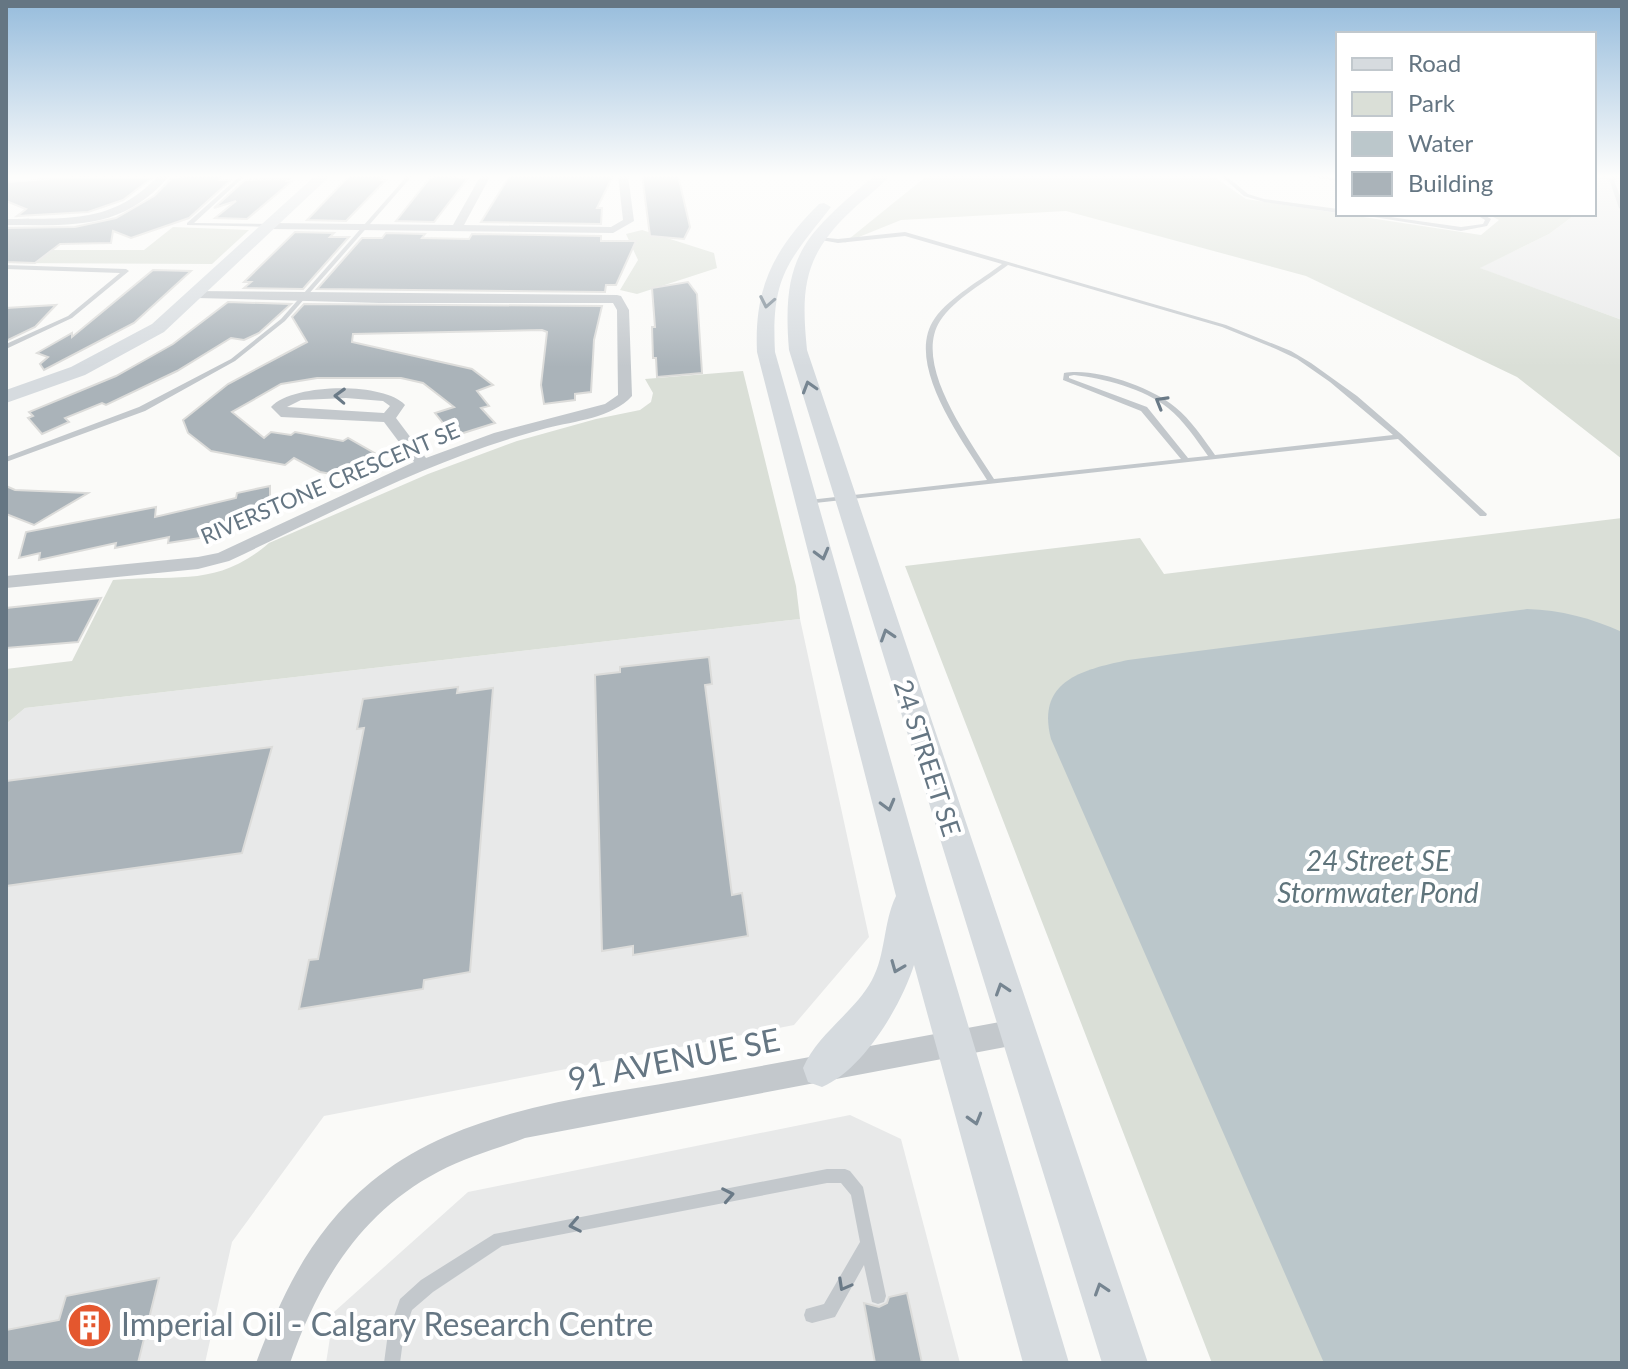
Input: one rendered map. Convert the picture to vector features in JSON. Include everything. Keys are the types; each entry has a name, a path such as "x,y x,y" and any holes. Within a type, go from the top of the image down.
{"main road":[{"path":"6,397 78,371 158,328 256,239"},
{"name":"24 STREET SE","path":"794,239 782,257 766,300 766,352 953,1044 1046,1363"},
{"name":"24 STREET SE","path":"818,239 796,285 798,350 1125,1363"},
{"path":"822,1068 869,1018 887,991 904,950 911,891"}],"street":[{"name":"RIVERSTONE CRESCENT SE","path":"6,582 198,563 223,557 423,464 499,436 620,402 625,393 621,302 606,299 197,294"},
{"path":"304,395 387,397 398,405 388,418 286,414 278,407 288,398 304,395"},
{"path":"388,418 423,464"},
{"name":"91 AVENUE SE","path":"273,1363 296,1302 317,1265 365,1209 397,1180 464,1145 525,1124 1016,1032"}],"lane":[{"path":"6,460 142,409 194,383 260,340 354,239"},
{"path":"818,239 858,239"},
{"path":"921,239 1224,326 1306,361 1341,387 1483,514"},
{"path":"992,482 935,382 926,348 929,333 938,319 1006,264"},
{"path":"6,267 126,271 70,317 6,347"},
{"path":"1187,461 1144,409 1065,379 1066,374 1073,371 1111,381 1162,400 1177,413 1214,458"},
{"path":"809,502 1397,437"},
{"path":"392,1363 396,1333 406,1305 427,1286 499,1239 827,1176 845,1176 858,1192 878,1296"},
{"path":"812,1315 829,1311 868,1243"}],"shaded area":[{"path":"1539,239 1622,239 1622,320 1479,268"},
{"path":"800,619 869,937 794,1025 324,1116 232,1242 205,1363 6,1363 6,724 25,708"},
{"path":"850,1115 901,1139 960,1363 326,1363 334,1312 468,1192"}],"green space":[{"path":"158,239 239,239 212,264 6,263 6,250 144,250"},
{"path":"628,239 670,239 714,253 717,268 637,294 620,290 638,260"},
{"path":"1169,239 1539,239 1480,268 1622,320 1622,459 1517,377 1306,276"},
{"path":"743,371 796,586 800,619 25,708 6,724 6,669 72,661 113,580 195,576 232,567 269,543 428,474 517,441 640,410 651,402 653,393 645,379"},
{"name":"24 Street SE Stormwater Pond","path":"1622,518 1622,1363 1212,1363 905,566 1140,538 1164,574"}],"water":[{"name":"24 Street SE Stormwater Pond","path":"1527,609 1576,616 1622,632 1622,1363 1324,1363 1051,739 1048,719 1050,704 1056,691 1079,674 1128,660"}],"building":[{"path":"6,239 112,239 111,243 60,244 35,263 6,262"},
{"path":"288,239 347,239 303,289 244,288 251,282 244,282"},
{"path":"361,239 636,241 616,285 606,285 605,292 317,289"},
{"path":"153,270 191,271 134,323 44,370 40,364 48,357 37,353 72,333 72,337"},
{"path":"688,282 697,294 702,373 657,377 656,358 653,358 652,327 655,327 652,288"},
{"path":"228,302 291,304 259,333 244,340 231,338 177,371 106,405 102,403 65,418 69,422 42,434 28,418 33,416 29,412 116,376 173,344"},
{"path":"304,304 602,306 594,340 591,392 575,394 575,400 544,404 541,385 547,332 542,330 353,334 352,342 472,369 493,385 477,391 489,406 481,408 495,423 460,434 457,431 451,433 435,413 454,407 423,383 401,378 317,378 281,384 232,412 264,438 271,432 291,435 295,432 343,441 348,438 376,454 361,461 370,466 349,477 320,472 294,458 285,465 211,451 188,433 183,420 228,384 307,342 292,317"},
{"path":"56,305 35,327 6,341 6,308"},
{"path":"6,486 15,490 88,493 34,525 6,514"},
{"path":"270,486 270,507 258,510 258,519 219,527 219,535 168,543 169,537 115,548 116,543 39,560 40,553 19,558 26,532 156,507 155,517 236,498 237,493"},
{"path":"101,598 78,642 6,648 6,608"},
{"path":"709,657 712,684 705,685 732,895 742,893 748,936 633,955 633,946 602,951 595,675 620,672 620,667"},
{"path":"458,687 457,693 493,688 470,972 424,980 423,989 299,1009 309,960 318,959 364,728 357,729 363,699"},
{"path":"272,747 242,853 6,886 6,781"},
{"name":"Imperial Oil - Calgary Research Centre","path":"159,1278 138,1363 6,1363 6,1330 59,1320 66,1296"},
{"path":"907,1293 922,1363 875,1363 864,1303 879,1307 887,1303 889,1297"}],"place":[{"name":"Imperial Oil - Calgary Research Centre","path":"90,1325"}]}
